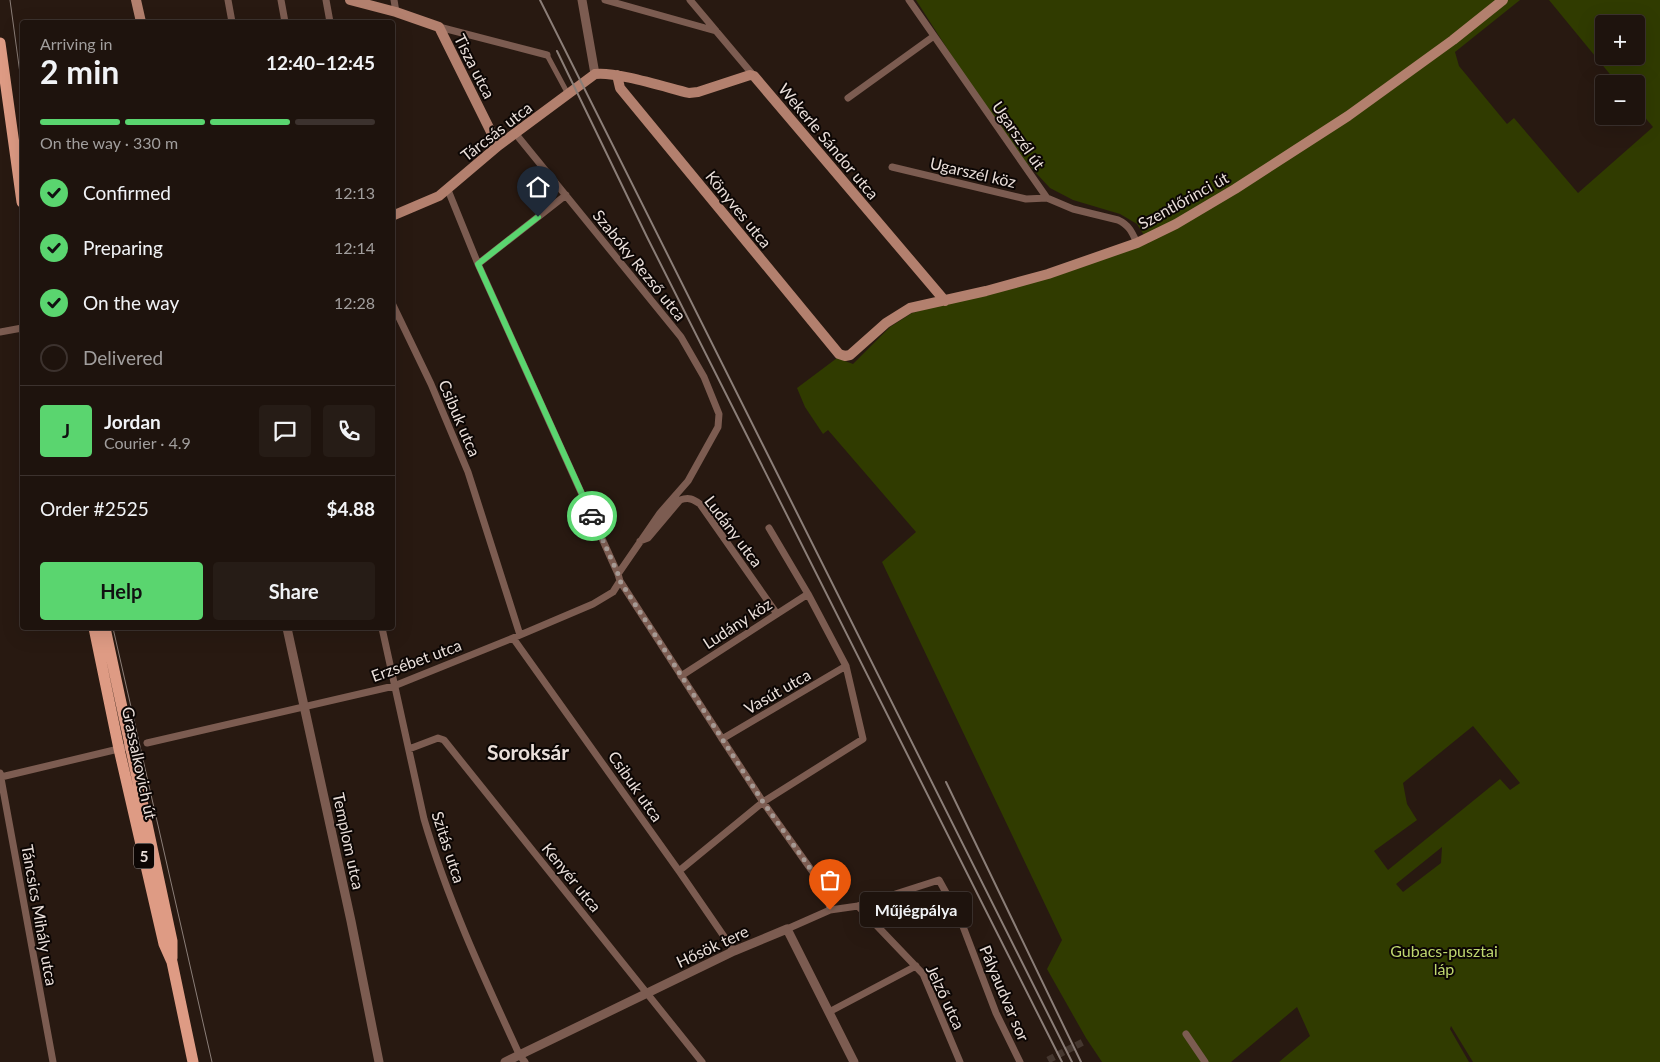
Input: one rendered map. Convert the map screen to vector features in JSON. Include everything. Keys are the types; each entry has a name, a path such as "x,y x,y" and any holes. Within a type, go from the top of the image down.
{"main road":[{"path":"136,0 141,20"},
{"path":"350,0 396,12 438,26"},
{"name":"Szentlőrinci út","path":"845,356 850,355 897,315 910,308 1048,274 1137,242 1176,224 1348,116 1453,40 1503,0"},
{"name":"Tisza utca","path":"438,26 498,146"},
{"path":"0,43 20,188"},
{"path":"595,74 601,73 616,76 689,93 754,76"},
{"name":"Tárcsás utca","path":"395,215 439,196 448,190 498,146 595,74"},
{"name":"Könyves utca","path":"616,76 620,88 839,354 845,356"},
{"name":"Wekerle Sándor utca","path":"754,76 945,300"},
{"name":"Grassalkovich út","path":"95,630 172,941 172,962 194,1062"},
{"name":"Grassalkovich út","path":"105,630 125,747"}],"street":[{"path":"228,0 232,20"},
{"path":"281,0 285,20"},
{"path":"326,0 330,20"},
{"path":"394,0 396,12"},
{"path":"582,0 595,74"},
{"path":"605,0 716,31"},
{"name":"Wekerle Sándor utca","path":"690,0 754,76"},
{"name":"Ugarszél út","path":"909,0 1048,198"},
{"path":"438,26 547,55 568,94"},
{"path":"848,98 934,36"},
{"name":"Szabóky Rezső utca","path":"515,133 684,342 704,377 719,414 718,427 688,481 660,513 639,542"},
{"name":"Ugarszél köz","path":"892,166 1026,199 1048,198"},
{"path":"448,190 478,264 620,581 763,802 827,892 830,910"},
{"path":"478,264 566,195"},
{"path":"1048,198 1072,209 1125,223 1137,242"},
{"name":"Csibuk utca","path":"395,309 431,384 468,472 517,636 734,952"},
{"path":"0,332 20,328"},
{"name":"Ludány utca","path":"639,542 648,538 680,500 694,499 700,504 777,614"},
{"path":"679,872 763,802 863,739 846,666 808,594 768,528"},
{"path":"618,574 639,542"},
{"name":"Erzsébet utca","path":"147,743 394,686 593,604 613,592 620,581"},
{"name":"Ludány köz","path":"681,676 808,594"},
{"name":"Templom utca","path":"287,630 351,921 379,1062"},
{"name":"Szitás utca","path":"382,630 424,819 436,859 472,952 522,1059"},
{"name":"Vasút utca","path":"722,739 846,666"},
{"name":"Kenyér utca","path":"409,749 438,738 444,740 702,1062"},
{"path":"0,775 125,747"},
{"name":"Táncsics Mihály utca","path":"0,775 53,1062"},
{"name":"Hősök tere","path":"505,1062 522,1059 647,994 787,928 830,910 858,906 939,880"},
{"name":"Pályaudvar sor","path":"939,880 959,916 996,1013 1020,1062"},
{"name":"Jelző utca","path":"858,906 923,974 960,1062"},
{"path":"787,928 854,1062"},
{"path":"828,1012 916,966"},
{"path":"1186,1034 1205,1062"}],"green space":[{"name":"Gubacs-pusztai láp","path":"916,0 1520,0 1455,52 1459,66 1507,124 1514,118 1578,193 1653,127 1645,118 1645,75 1611,75 1602,65 1645,65 1645,15 1595,15 1595,56 1549,0 1660,0 1660,1062 1473,1062 1451,1026 1450,1029 1469,1062 1279,1062 1310,1036 1297,1007 1231,1062 1102,1062 1086,1038 1047,969 1062,940 882,562 916,532 828,430 823,434 805,407 797,388 837,358 853,364 890,327 912,313 1149,243 1137,224 1120,214 1073,200 1050,188 1005,139","holes":["1473,726 1520,783 1510,790 1500,779 1388,870 1374,851 1417,820 1407,804 1403,783","1442,847 1441,863 1403,892 1396,884"]}],"tunnel":[{"path":"1048,1060 1083,1042"}],"tram line":[{"path":"10,0 20,73"},
{"path":"113,630 212,1062"}],"railway":[{"path":"540,0 1072,1062"},
{"path":"557,51 647,237 1062,1062"},
{"path":"946,782 1081,1062"}],"way so far":[{"path":"592,516 620,581 637,610 763,802 827,892 830,910"}],"place":[{"name":"Műjégpálya","path":"830,910"}],"district":[{"name":"Soroksár","path":"528,751"}],"route":[{"path":"538,217 478,264 592,516"}]}
